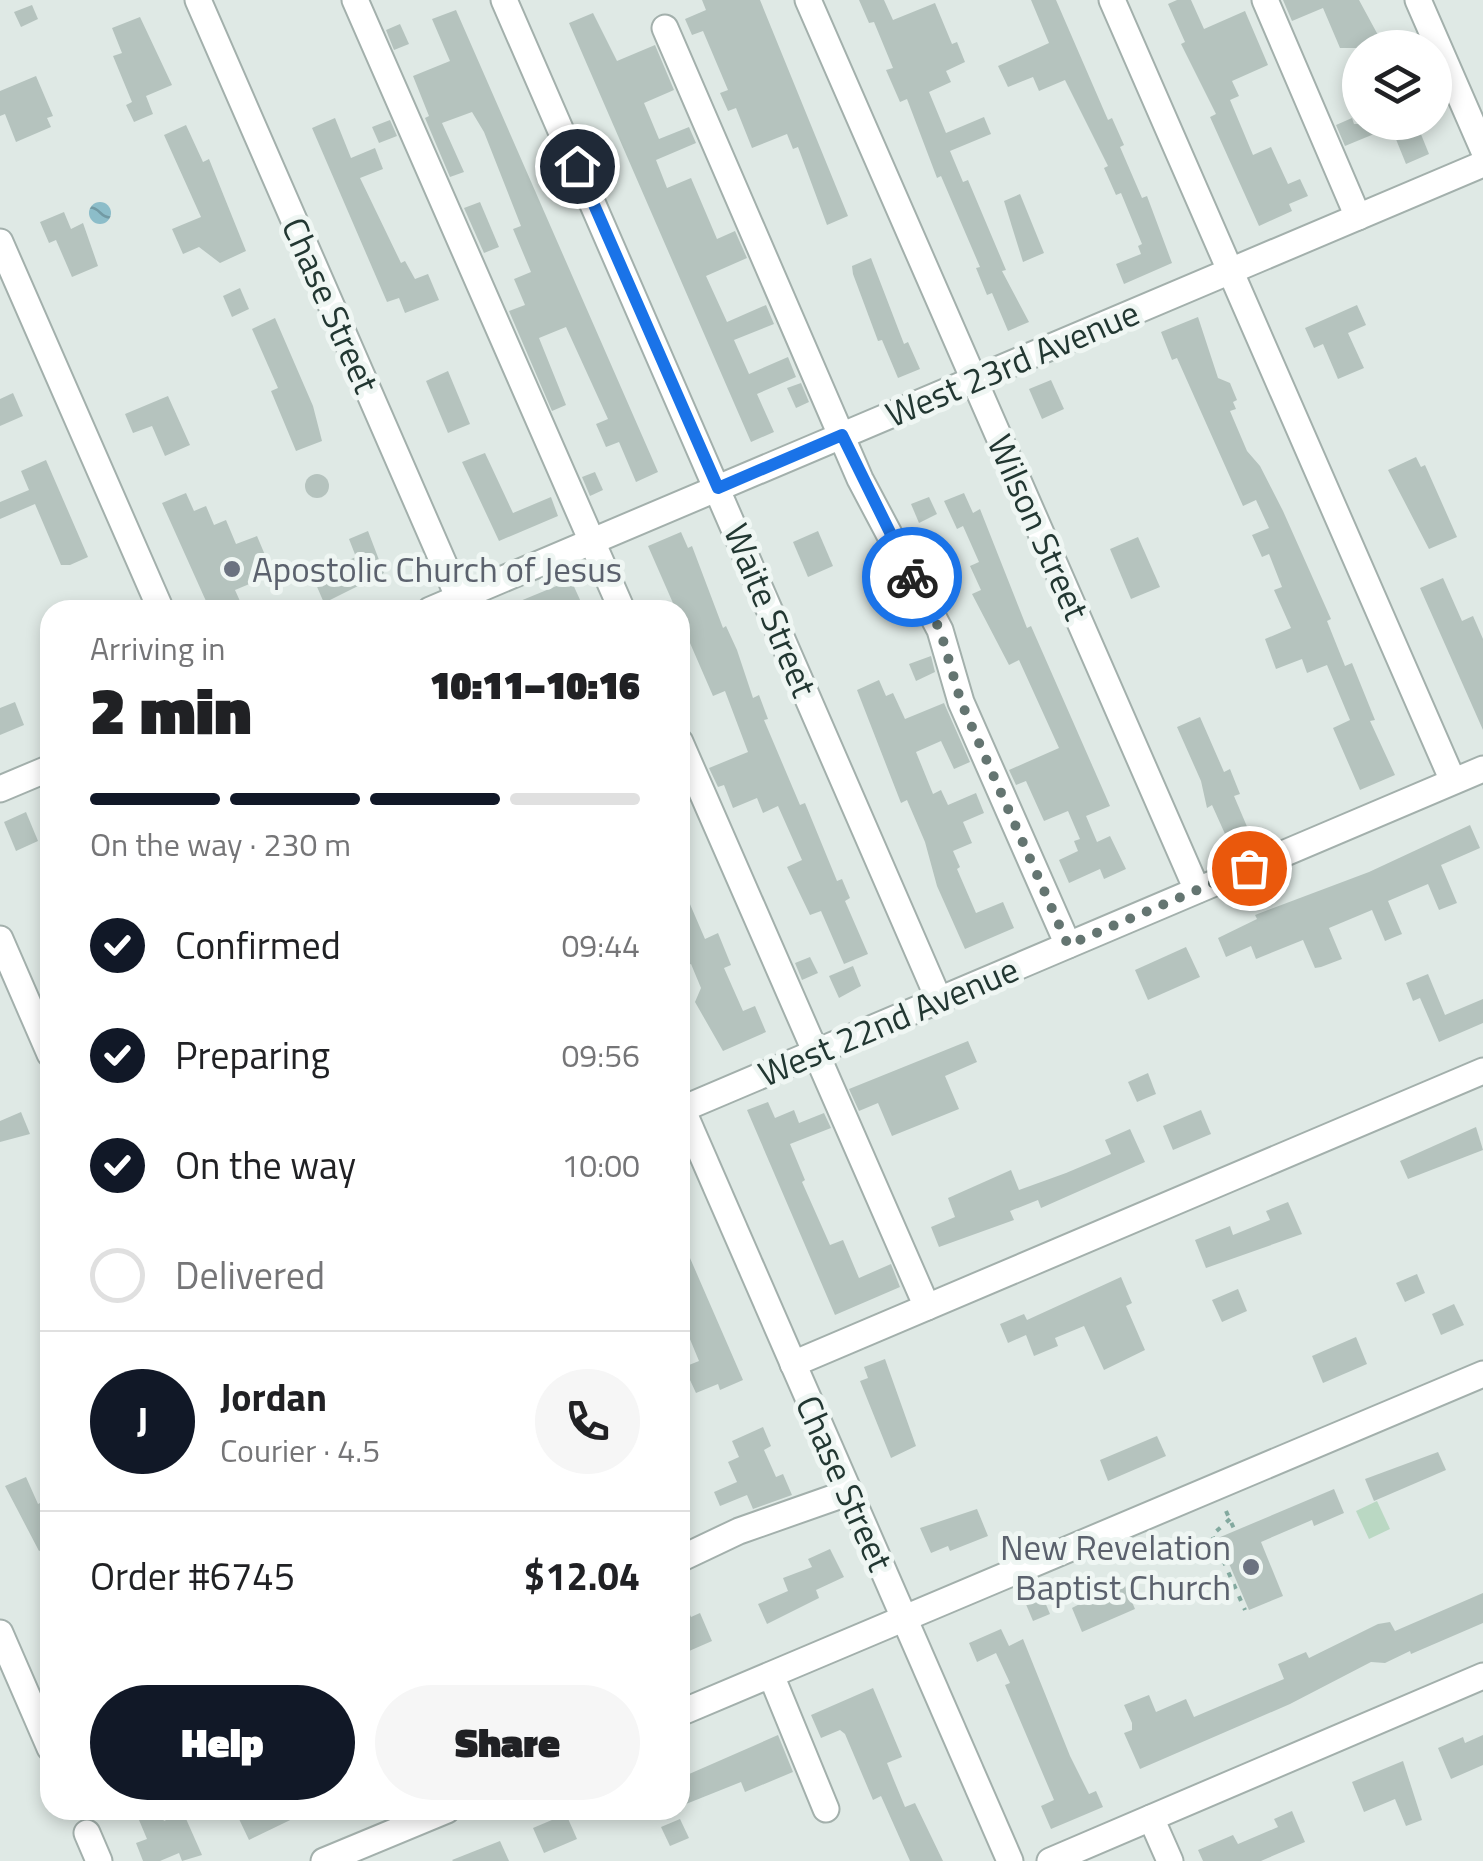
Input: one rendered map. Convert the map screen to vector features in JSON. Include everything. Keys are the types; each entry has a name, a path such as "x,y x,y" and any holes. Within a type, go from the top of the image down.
{"street":[{"name":"Chase Street","path":"198,0 459,600"},
{"path":"355,0 618,600"},
{"name":"Waite Street","path":"504,0 940,1000"},
{"name":"Wilson Street","path":"808,0 1198,890"},
{"path":"1112,0 1453,781"},
{"path":"1265,0 1358,217"},
{"path":"1418,0 1483,149"},
{"path":"665,28 860,479 940,630 961,702 1068,945"},
{"name":"West 23rd Avenue","path":"469,600 592,542 1483,164"},
{"path":"0,242 157,600"},
{"path":"690,765 927,1307"},
{"name":"West 22nd Avenue","path":"690,1104 1483,768"},
{"path":"0,789 40,772"},
{"path":"0,939 40,1031"},
{"path":"794,1364 1483,1071"},
{"name":"Chase Street","path":"690,1128 1010,1861"},
{"path":"690,1709 1483,1374"},
{"path":"690,1554 739,1530 850,1492"},
{"path":"0,1633 40,1725"},
{"path":"771,1675 826,1809"},
{"path":"1050,1861 1483,1676"},
{"path":"1151,1818 1170,1861"},
{"path":"324,1861 423,1820"},
{"path":"87,1833 99,1861"}],"path":[{"path":"1226,1511 1235,1531"},
{"path":"1230,1519 1212,1534 1245,1610"}],"green space":[{"path":"1377,1501 1390,1529 1369,1539 1356,1511"}],"water":[{"path":"100,202 108,205 108,221 100,224 92,221 89,213 92,205"}],"building":[{"path":"702,0 760,0 848,216 827,225 798,147 793,149 787,134 752,148 736,108 728,111 720,93 728,90 703,31 692,35 685,19 706,10"},
{"path":"859,0 884,0 893,20 935,3 952,44 957,42 965,62 946,71 951,82 929,92 946,133 984,117 991,134 950,151 963,182 968,180 1006,270 1002,271 1029,322 1008,331 992,293 987,295 976,268 980,267 941,176 937,178 907,99 900,102 886,70 893,68 874,22 869,23"},
{"path":"1031,0 1056,0 1108,120 1112,118 1124,145 1120,147 1142,198 1147,196 1172,263 1124,284 1116,264 1141,254 1138,246 1142,244 1065,80 1039,91 1033,77 1008,87 998,66 1049,43"},
{"path":"1191,0 1204,29 1245,11 1268,65 1232,81 1239,96 1230,100 1253,155 1271,147 1288,184 1300,179 1308,196 1289,204 1292,211 1259,226 1210,117 1216,114 1181,44 1185,42 1168,4"},
{"path":"1283,0 1359,0 1375,30 1342,30 1340,48 1323,8 1292,21"},
{"path":"32,5 38,19 21,27 14,12"},
{"path":"456,10 658,472 636,482 619,442 606,447 596,424 608,419 566,327 539,338 566,405 552,411 509,311 525,305 514,279 531,272 513,229 521,226 484,132 472,112 442,123 464,172 450,177 425,118 429,116 413,76 450,61 432,19"},
{"path":"593,13 617,61 655,45 674,90 644,103 659,139 689,127 696,143 656,160 667,188 691,178 717,239 735,231 747,258 706,276 727,322 766,305 774,324 734,340 749,374 788,357 796,377 757,394 774,432 751,442 569,23"},
{"path":"140,17 172,85 146,96 153,114 134,122 126,105 132,102 113,56 122,53 112,28"},
{"path":"400,24 409,44 394,50 386,30"},
{"path":"36,76 53,116 47,118 51,127 16,142 5,114 0,116 0,91"},
{"path":"335,118 351,158 375,148 383,169 360,178 401,263 405,261 415,279 428,274 439,300 405,313 399,298 387,302 312,128"},
{"path":"390,120 397,136 379,143 372,127"},
{"path":"186,125 203,162 209,159 246,251 220,263 199,247 183,254 172,229 201,217 164,135"},
{"path":"1396,140 1423,140 1429,154 1406,164"},
{"path":"1020,194 1044,253 1023,262 1004,201"},
{"path":"480,202 499,247 484,253 464,208"},
{"path":"64,212 71,229 83,223 98,266 72,277 56,240 49,243 40,222"},
{"path":"871,258 904,344 908,342 920,369 898,378 882,340 878,341 853,274 852,266"},
{"path":"240,288 249,309 232,317 223,296"},
{"path":"1357,305 1366,325 1348,333 1364,368 1338,379 1323,344 1314,348 1305,328"},
{"path":"1198,317 1218,378 1230,383 1237,400 1233,402 1236,409 1230,411 1247,451 1260,466 1283,511 1331,619 1327,621 1345,666 1352,663 1375,720 1370,721 1395,775 1360,790 1333,728 1350,720 1327,665 1307,673 1302,659 1276,669 1265,639 1291,628 1274,590 1282,587 1269,554 1262,557 1252,535 1269,528 1256,500 1243,506 1177,358 1172,360 1161,332"},
{"path":"275,318 313,406 322,441 296,451 271,391 278,388 252,329"},
{"path":"448,371 470,424 448,433 426,381"},
{"path":"1051,380 1064,409 1042,419 1029,389"},
{"path":"801,383 809,402 796,408 787,388"},
{"path":"13,393 23,416 0,426 0,399"},
{"path":"168,396 190,445 165,456 152,426 133,433 125,414"},
{"path":"485,453 513,513 551,497 558,516 499,541 462,462"},
{"path":"1416,457 1421,467 1425,465 1457,537 1429,549 1388,470"},
{"path":"46,460 88,557 70,565 61,565 35,504 0,519 0,502 29,490 21,471"},
{"path":"595,472 603,490 590,496 582,477"},
{"path":"317,474 329,486 317,498 305,486"},
{"path":"186,493 194,511 206,506 214,525 226,520 236,544 257,536 273,574 235,590 240,600 206,600 162,503"},
{"path":"964,493 973,513 980,509 1027,628 1031,626 1110,806 1086,816 1097,842 1110,836 1126,869 1104,879 1100,869 1069,883 1059,860 1078,851 1074,841 1080,839 1068,811 1044,821 1026,781 1016,785 1009,770 1059,748 1019,660 1009,665 972,594 981,590 970,566 979,562 963,526 957,529 944,501"},
{"path":"929,497 937,514 919,523 911,504"},
{"path":"368,531 384,573 323,600 312,575 356,557 349,539"},
{"path":"818,531 833,566 808,577 793,542"},
{"path":"681,532 688,548 692,546 723,628 726,626 737,650 753,698 759,695 768,719 764,720 800,805 805,803 837,881 842,879 850,898 845,901 868,954 844,964 821,911 810,915 787,867 802,860 778,806 763,813 757,798 733,808 724,785 718,787 709,768 748,752 725,691 713,696 690,643 690,600 672,600 648,546"},
{"path":"1138,537 1160,587 1131,599 1110,549"},
{"path":"1443,578 1462,621 1473,616 1483,639 1483,730 1420,588"},
{"path":"571,580 580,600 522,600"},
{"path":"931,656 935,672 916,681 909,664"},
{"path":"879,680 886,696 893,693 905,719 944,703 970,762 954,769 941,741 916,752 933,794 941,790 948,805 976,793 984,813 963,822 972,843 953,851 960,867 957,869 976,913 1003,902 1014,928 965,949 937,886 925,842 907,800 901,803 857,690"},
{"path":"15,702 24,725 0,735 0,708"},
{"path":"1200,717 1224,772 1230,769 1240,794 1234,796 1251,836 1230,845 1212,805 1207,808 1201,781 1177,727"},
{"path":"26,812 38,841 16,851 4,822"},
{"path":"1470,825 1480,848 1441,865 1457,903 1439,910 1428,884 1388,901 1402,934 1385,941 1372,910 1329,928 1342,959 1321,967 1315,968 1303,940 1256,959 1251,946 1226,957 1218,938 1257,919 1255,915 1369,872"},
{"path":"690,904 705,939 718,933 731,965 724,968 743,1011 755,1006 766,1032 723,1051 695,1002 701,988 691,964"},
{"path":"1186,947 1200,977 1148,1000 1135,970"},
{"path":"810,957 818,973 802,980 795,963"},
{"path":"853,966 861,986 839,998 829,976"},
{"path":"1428,974 1445,1015 1483,999 1483,1023 1439,1042 1420,998 1413,1001 1406,983"},
{"path":"968,1041 977,1062 945,1076 959,1109 892,1136 878,1103 859,1111 849,1089"},
{"path":"1148,1073 1156,1094 1137,1102 1128,1082"},
{"path":"768,1102 775,1118 794,1110 799,1123 824,1113 831,1128 790,1144 805,1180 802,1182 830,1245 843,1240 859,1278 891,1264 900,1287 835,1315 747,1110"},
{"path":"1201,1110 1211,1134 1173,1150 1163,1126"},
{"path":"21,1112 30,1134 0,1142 0,1121"},
{"path":"1476,1127 1483,1150 1408,1179 1400,1161"},
{"path":"1130,1129 1145,1162 1041,1208 1038,1200 1010,1211 1014,1220 939,1247 931,1227 955,1217 948,1198 1011,1170 1019,1190 1066,1173 1111,1154 1105,1140"},
{"path":"1288,1202 1302,1234 1206,1268 1195,1240 1230,1226 1233,1235 1270,1220 1266,1211"},
{"path":"690,1258 743,1380 720,1390 718,1384 696,1393 690,1380 690,1365 699,1361 690,1339"},
{"path":"1417,1274 1425,1293 1405,1302 1396,1283"},
{"path":"1121,1277 1132,1303 1126,1306 1145,1350 1104,1370 1084,1326 1055,1338 1058,1346 1034,1356 1026,1335 1008,1343 1000,1324 1024,1314 1027,1320"},
{"path":"1238,1289 1247,1311 1222,1322 1212,1300"},
{"path":"1454,1304 1464,1325 1441,1335 1432,1314"},
{"path":"1356,1337 1367,1364 1323,1383 1312,1356"},
{"path":"885,1359 916,1446 891,1458 860,1381 868,1378 864,1367"},
{"path":"763,1427 771,1446 764,1450 776,1477 783,1474 792,1495 753,1509 747,1495 720,1506 714,1492 737,1482 728,1462 739,1457 732,1441"},
{"path":"1157,1436 1166,1456 1108,1481 1100,1460"},
{"path":"1438,1452 1446,1470 1374,1501 1365,1479"},
{"path":"26,1477 40,1503 40,1551 39,1551 5,1486"},
{"path":"1334,1489 1344,1513 1314,1526 1312,1520 1261,1542 1283,1596 1249,1610 1218,1538"},
{"path":"977,1509 988,1536 950,1551 948,1546 931,1553 920,1528"},
{"path":"830,1549 844,1577 816,1590 819,1598 767,1624 758,1604 788,1591 783,1578 812,1567 808,1559"},
{"path":"1123,1581 1135,1609 1082,1632 1072,1608"},
{"path":"1483,1593 1483,1623 1411,1654 1410,1651 1385,1663 1371,1662 1290,1704 1140,1769 1124,1733 1132,1730 1132,1723 1124,1705 1149,1695 1156,1712 1186,1699 1194,1717 1284,1679 1278,1664 1306,1652 1309,1658 1378,1624 1390,1622 1395,1631"},
{"path":"1042,1595 1050,1614 1033,1621 1025,1602"},
{"path":"700,1613 712,1641 690,1651 690,1615"},
{"path":"1001,1629 1009,1646 1023,1639 1070,1756 1089,1794 1096,1791 1103,1807 1051,1829 1041,1806 1054,1800 1005,1685 1010,1683 996,1653 977,1662 969,1643"},
{"path":"873,1688 902,1757 887,1763 893,1778 905,1807 915,1803 943,1861 910,1861 881,1796 873,1800 845,1734 840,1730 821,1738 811,1715"},
{"path":"778,1735 793,1772 745,1792 741,1782 690,1802 690,1774"},
{"path":"1483,1735 1483,1765 1451,1779 1438,1748 1463,1737 1465,1743"},
{"path":"1403,1761 1422,1820 1406,1826 1395,1799 1364,1812 1352,1782"},
{"path":"1292,1811 1305,1842 1261,1861 1203,1861 1198,1850 1233,1835 1238,1844 1278,1827 1274,1819"},
{"path":"139,1820 187,1820 202,1855 182,1861 179,1853 160,1861 143,1861 136,1843 147,1839"},
{"path":"239,1820 290,1820 249,1840"},
{"path":"552,1820 569,1820 577,1839 544,1853 533,1828"},
{"path":"680,1820 689,1838 670,1846 661,1827"},
{"path":"500,1841 509,1861 452,1860"}],"way so far":[{"path":"912,577 940,630 961,702 1068,945 1249,868"}],"place":[{"name":"Apostolic Church of Jesus","path":"232,569"},
{"name":"New Revelation Baptist Church","path":"1251,1567"}],"route":[{"path":"577,166 718,488 842,435 860,479 912,577"}]}
